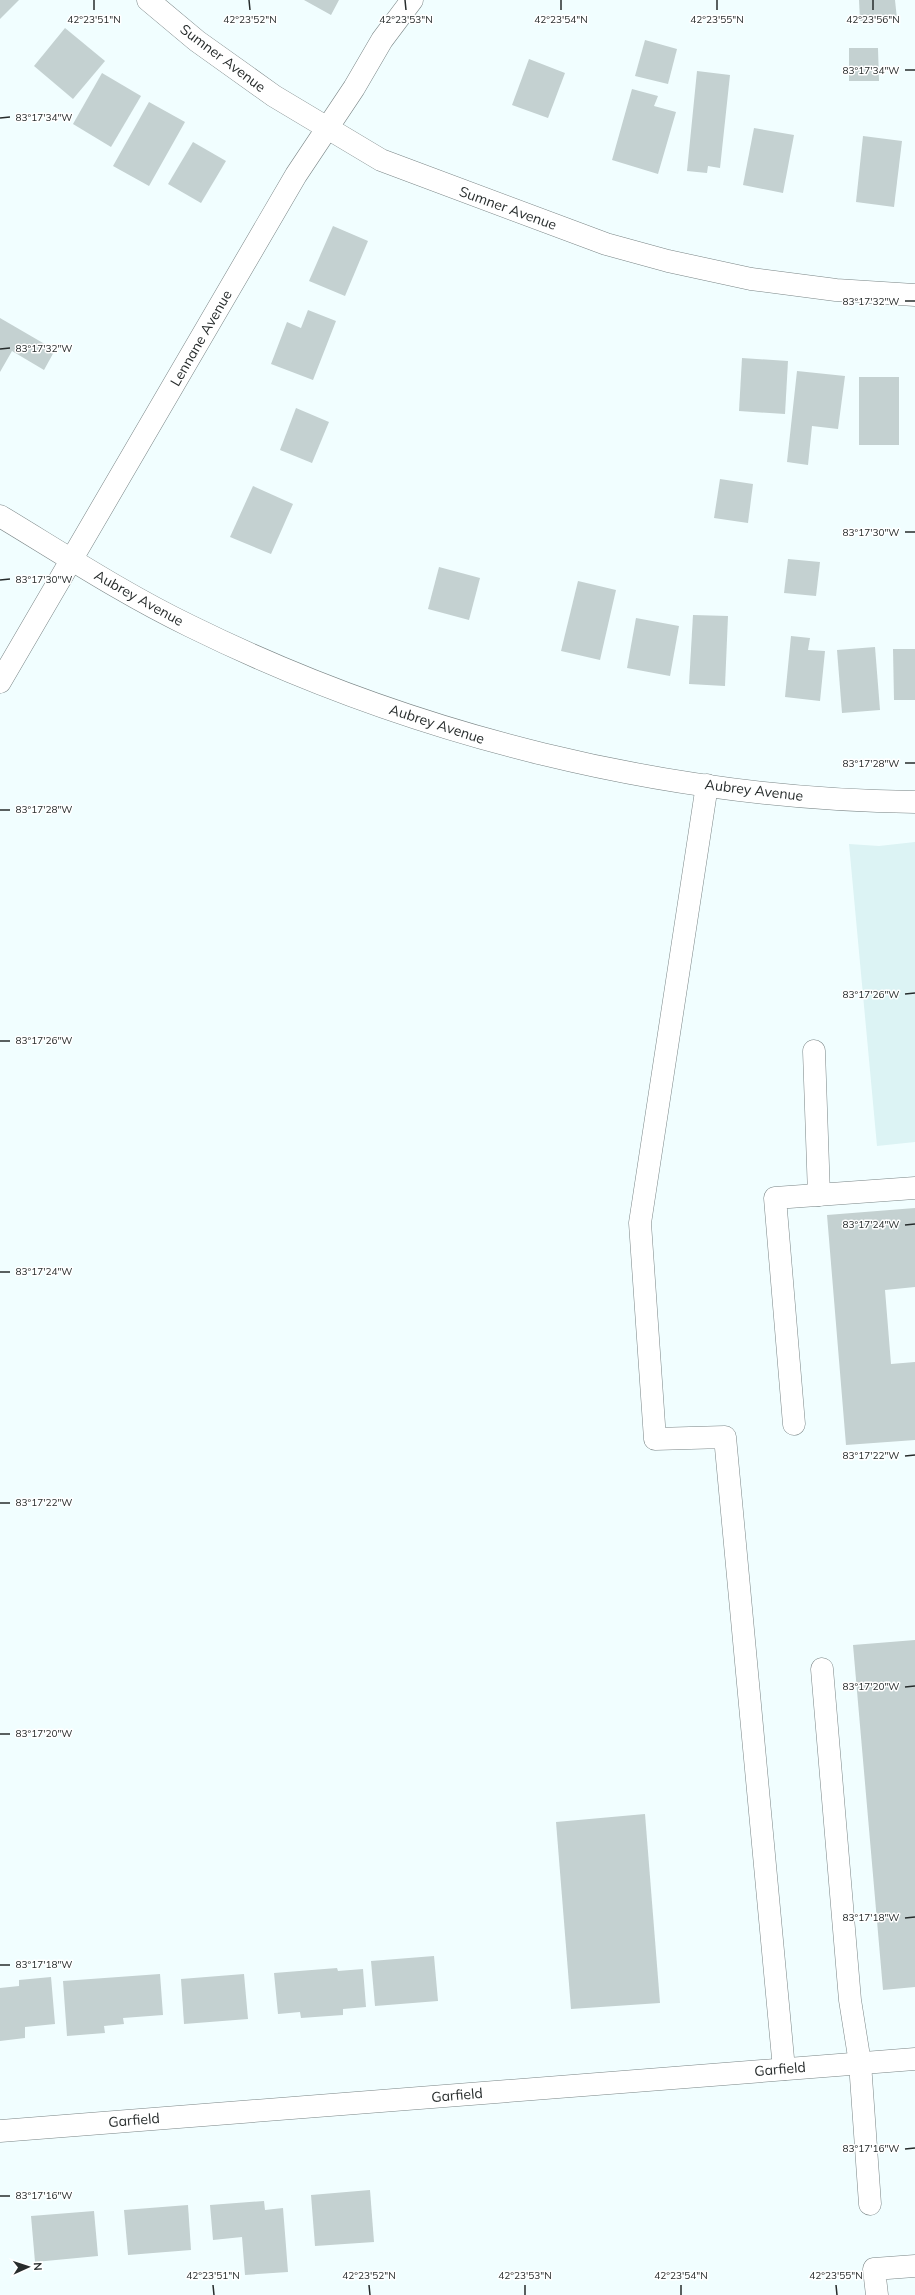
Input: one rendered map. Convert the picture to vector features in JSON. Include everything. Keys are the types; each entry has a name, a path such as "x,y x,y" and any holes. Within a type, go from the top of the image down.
{"street":[{"name":"Sumner Avenue","path":"148,0 197,41 267,91 381,160 606,244 668,261 752,279 836,290 915,295"},
{"name":"Lennane Avenue","path":"0,682 296,175 354,88 382,40 412,0"},
{"name":"Aubrey Avenue","path":"0,516 122,591 191,627 309,680 423,721 505,745 580,763 707,785 802,797 859,801 915,802"},
{"path":"707,785 640,1223 655,1439 725,1437 784,2069"},
{"path":"814,1051 819,1194"},
{"path":"794,1424 775,1198 915,1188"},
{"path":"822,1669 850,2000 860,2063 870,2204"},
{"name":"Garfield","path":"0,2131 915,2059"},
{"path":"877,2295 874,2269 915,2266"}],"shaded area":[{"path":"915,842 915,1142 877,1146 849,844 879,846"}],"building":[{"path":"0,0 19,0 0,19"},
{"path":"304,0 339,0 331,15"},
{"path":"859,0 895,0 897,19 860,21"},
{"path":"65,28 105,61 73,99 34,66"},
{"path":"645,40 677,49 668,84 635,76"},
{"path":"849,48 878,48 879,81 849,81"},
{"path":"529,59 565,73 548,118 512,105"},
{"path":"697,71 730,75 720,168 708,166 707,173 687,171"},
{"path":"102,73 141,96 111,147 73,124"},
{"path":"632,89 658,96 654,106 676,112 658,174 612,160"},
{"path":"149,102 185,122 149,186 113,166"},
{"path":"754,128 794,135 783,193 743,185"},
{"path":"863,136 902,141 894,207 856,202"},
{"path":"193,142 226,161 201,203 168,184"},
{"path":"333,226 368,241 345,296 309,281"},
{"path":"308,310 336,321 313,380 271,364 287,322 301,328"},
{"path":"0,318 55,350 44,370 12,351 0,372"},
{"path":"742,358 788,361 785,414 739,411"},
{"path":"797,371 845,376 838,429 812,426 808,465 787,462"},
{"path":"859,377 899,377 899,445 859,445"},
{"path":"296,408 329,422 312,463 280,450"},
{"path":"720,479 753,484 748,523 714,518"},
{"path":"253,486 293,504 271,554 230,537"},
{"path":"788,559 820,562 816,596 784,593"},
{"path":"439,567 480,578 469,620 428,609"},
{"path":"578,581 616,590 600,660 561,651"},
{"path":"693,615 728,616 725,686 689,684"},
{"path":"636,618 679,626 670,676 627,668"},
{"path":"791,636 810,638 808,650 825,651 820,701 785,697"},
{"path":"875,647 880,710 842,713 837,650"},
{"path":"893,649 915,649 915,700 894,700"},
{"path":"915,1208 915,1287 885,1290 891,1364 915,1362 915,1440 846,1445 827,1215"},
{"path":"915,1640 915,1987 883,1990 853,1645"},
{"path":"645,1814 660,2003 571,2009 556,1822"},
{"path":"434,1956 438,2001 375,2006 371,1961"},
{"path":"337,1968 338,1971 363,1969 366,2007 343,2009 343,2015 301,2018 300,2012 278,2014 274,1973"},
{"path":"160,1974 163,2015 123,2018 124,2024 104,2026 105,2033 67,2036 63,1981"},
{"path":"244,1974 248,2019 184,2024 181,1979"},
{"path":"51,1977 55,2024 25,2027 25,2038 0,2041 0,1988 19,1986 19,1980"},
{"path":"370,2190 374,2242 315,2246 311,2195"},
{"path":"264,2201 265,2210 283,2208 288,2272 245,2275 242,2237 213,2240 210,2205"},
{"path":"188,2205 191,2250 128,2255 124,2210"},
{"path":"94,2211 98,2256 35,2262 31,2216"}]}
